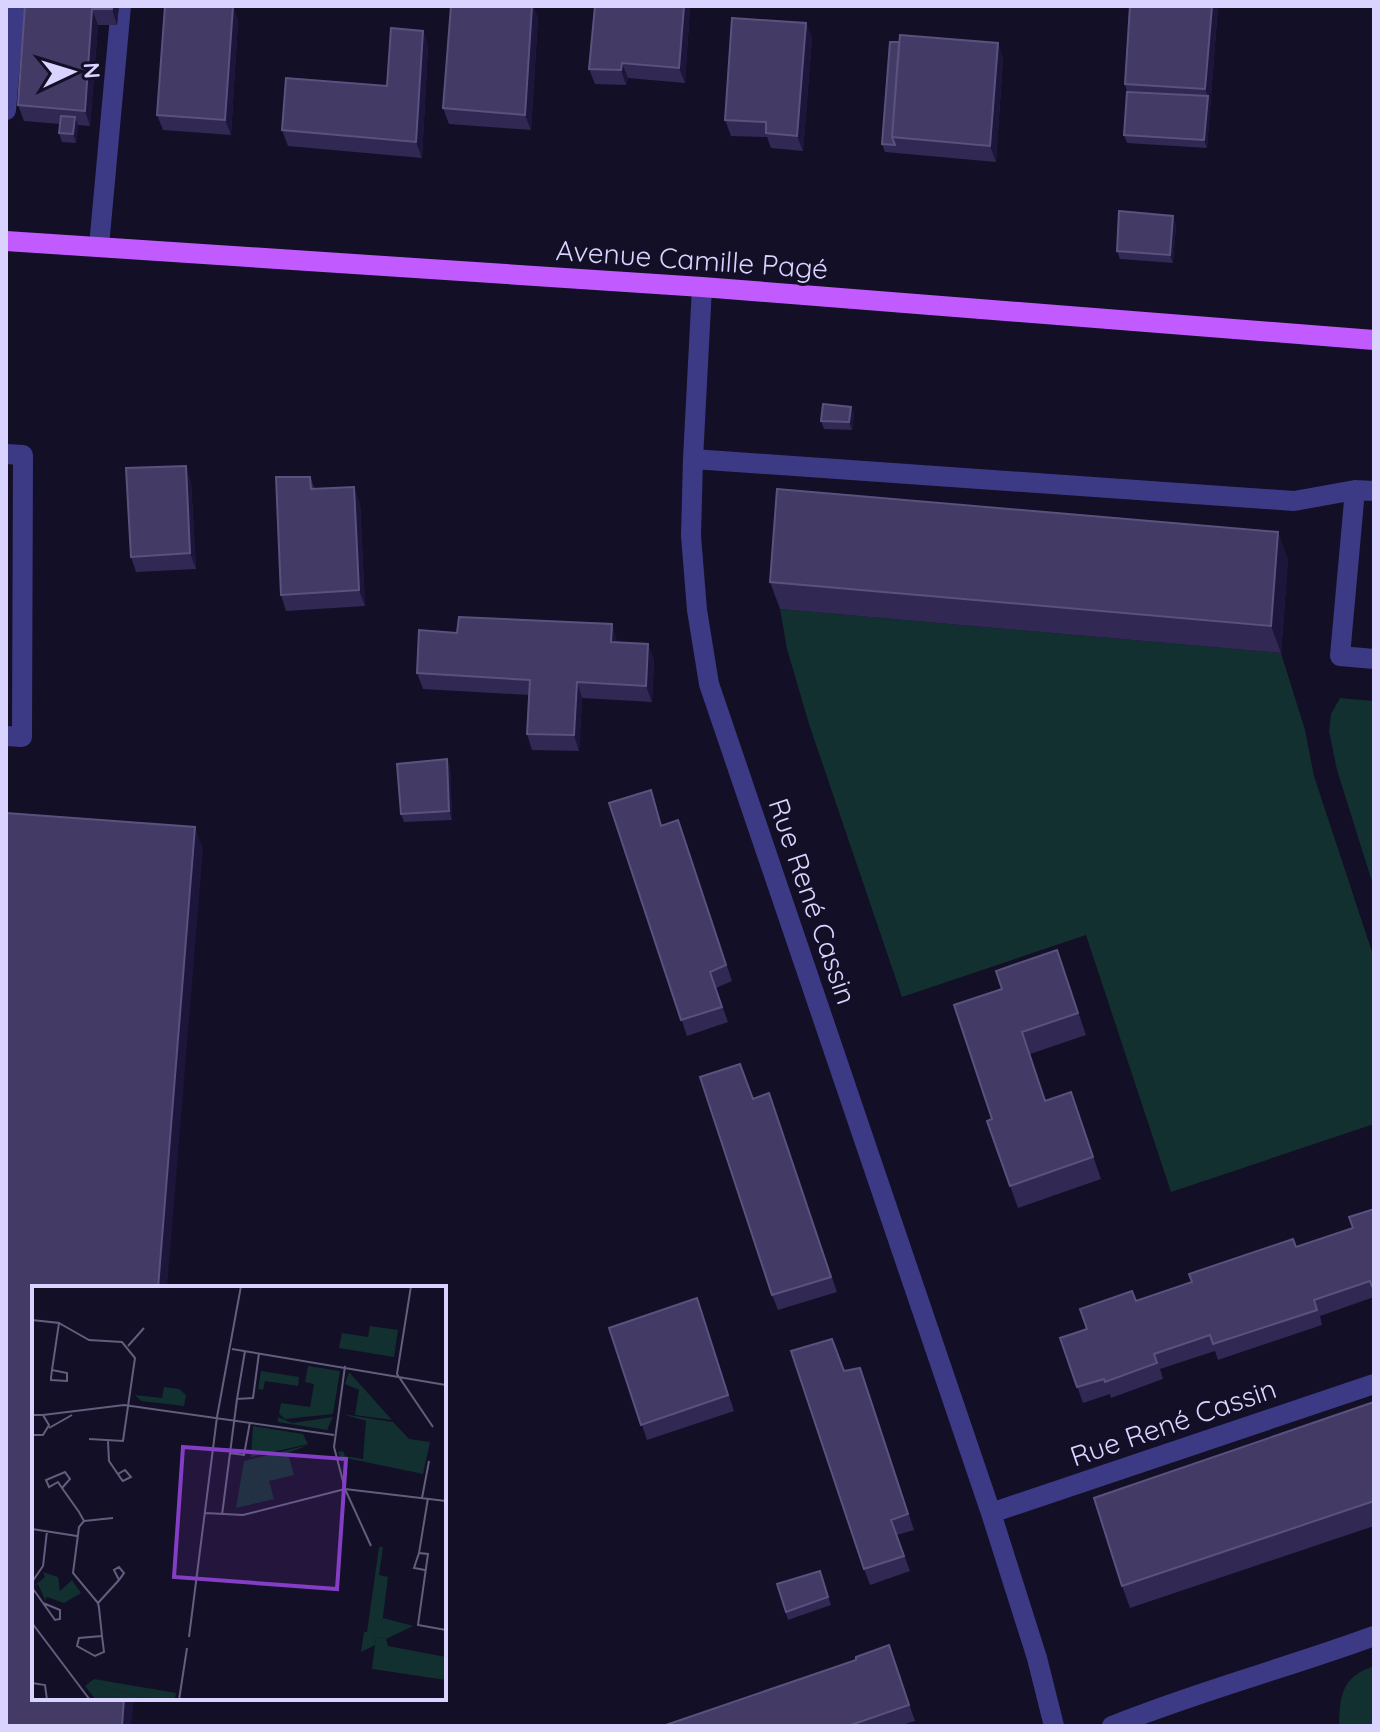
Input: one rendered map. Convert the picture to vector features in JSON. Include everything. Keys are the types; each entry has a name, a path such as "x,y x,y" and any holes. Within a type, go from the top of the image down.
{"main road":[{"name":"Avenue Camille Pagé","path":"6,241 702,287 1374,340"}],"street":[{"path":"6,110 15,6"},
{"path":"99,246 121,6"},
{"name":"Rue René Cassin","path":"702,287 691,536 697,610 709,684 991,1513 1037,1658 1054,1726"},
{"path":"6,454 23,455 23,602 22,737 6,736"},
{"path":"693,459 1294,501 1364,490 1340,656 1374,659"},
{"name":"Rue René Cassin","path":"991,1513 1374,1384"},
{"path":"1112,1726 1374,1636"}],"green space":[{"path":"780,609 1281,653 1305,730 1314,776 1374,958 1374,1124 1171,1192 1086,935 902,997 809,724 787,649"},
{"path":"1340,698 1374,701 1374,888 1337,770 1329,731 1331,714"},
{"path":"1374,1666 1374,1726 1339,1726 1344,1689 1355,1676"}],"building":[{"path":"25,6 112,6 112,9 92,9 85,111 18,105"},
{"path":"165,6 233,6 225,120 157,115"},
{"path":"451,6 532,6 525,115 443,108"},
{"path":"595,6 684,6 679,68 622,63 621,70 589,69"},
{"path":"1130,6 1212,6 1205,89 1125,84"},
{"path":"732,18 806,23 797,136 766,133 766,122 725,120"},
{"path":"391,28 423,31 416,142 282,130 286,78 387,86"},
{"path":"900,35 998,43 990,146 892,137"},
{"path":"890,42 899,42 892,137 895,145 882,144"},
{"path":"1127,92 1208,96 1204,140 1124,135"},
{"path":"61,116 75,117 73,134 59,133"},
{"path":"1119,211 1173,216 1170,255 1117,251"},
{"path":"823,404 851,407 849,422 821,421"},
{"path":"186,466 190,553 131,557 126,468"},
{"path":"276,477 310,477 311,489 354,487 359,590 281,595"},
{"path":"777,489 1278,532 1271,626 770,582"},
{"path":"459,617 612,624 611,642 648,644 646,686 577,682 574,735 527,734 530,680 417,673 419,630 457,633"},
{"path":"447,759 449,811 401,814 397,764"},
{"path":"651,790 661,826 678,820 726,965 710,972 722,1007 681,1020 609,803"},
{"path":"6,813 195,827 158,1286 32,1286 32,1700 124,1700 122,1726 6,1726"},
{"path":"1057,950 1078,1013 1022,1032 1045,1101 1071,1092 1093,1157 1010,1186 987,1121 992,1119 954,1005 1002,989 996,971"},
{"path":"740,1064 753,1099 769,1093 831,1277 772,1295 700,1077"},
{"path":"1374,1209 1374,1285 1370,1281 1314,1300 1317,1310 1213,1344 1210,1335 1154,1354 1157,1363 1105,1382 1104,1379 1077,1387 1060,1338 1087,1329 1080,1309 1132,1291 1136,1301 1192,1282 1189,1274 1293,1239 1296,1247 1353,1228 1349,1217"},
{"path":"697,1298 728,1395 641,1425 609,1328"},
{"path":"832,1339 844,1371 860,1368 908,1514 891,1520 904,1556 864,1569 791,1351"},
{"path":"1374,1402 1374,1501 1122,1586 1094,1498"},
{"path":"820,1571 828,1597 786,1612 777,1584"},
{"path":"889,1645 909,1705 848,1726 663,1726 856,1660 856,1657"}]}
